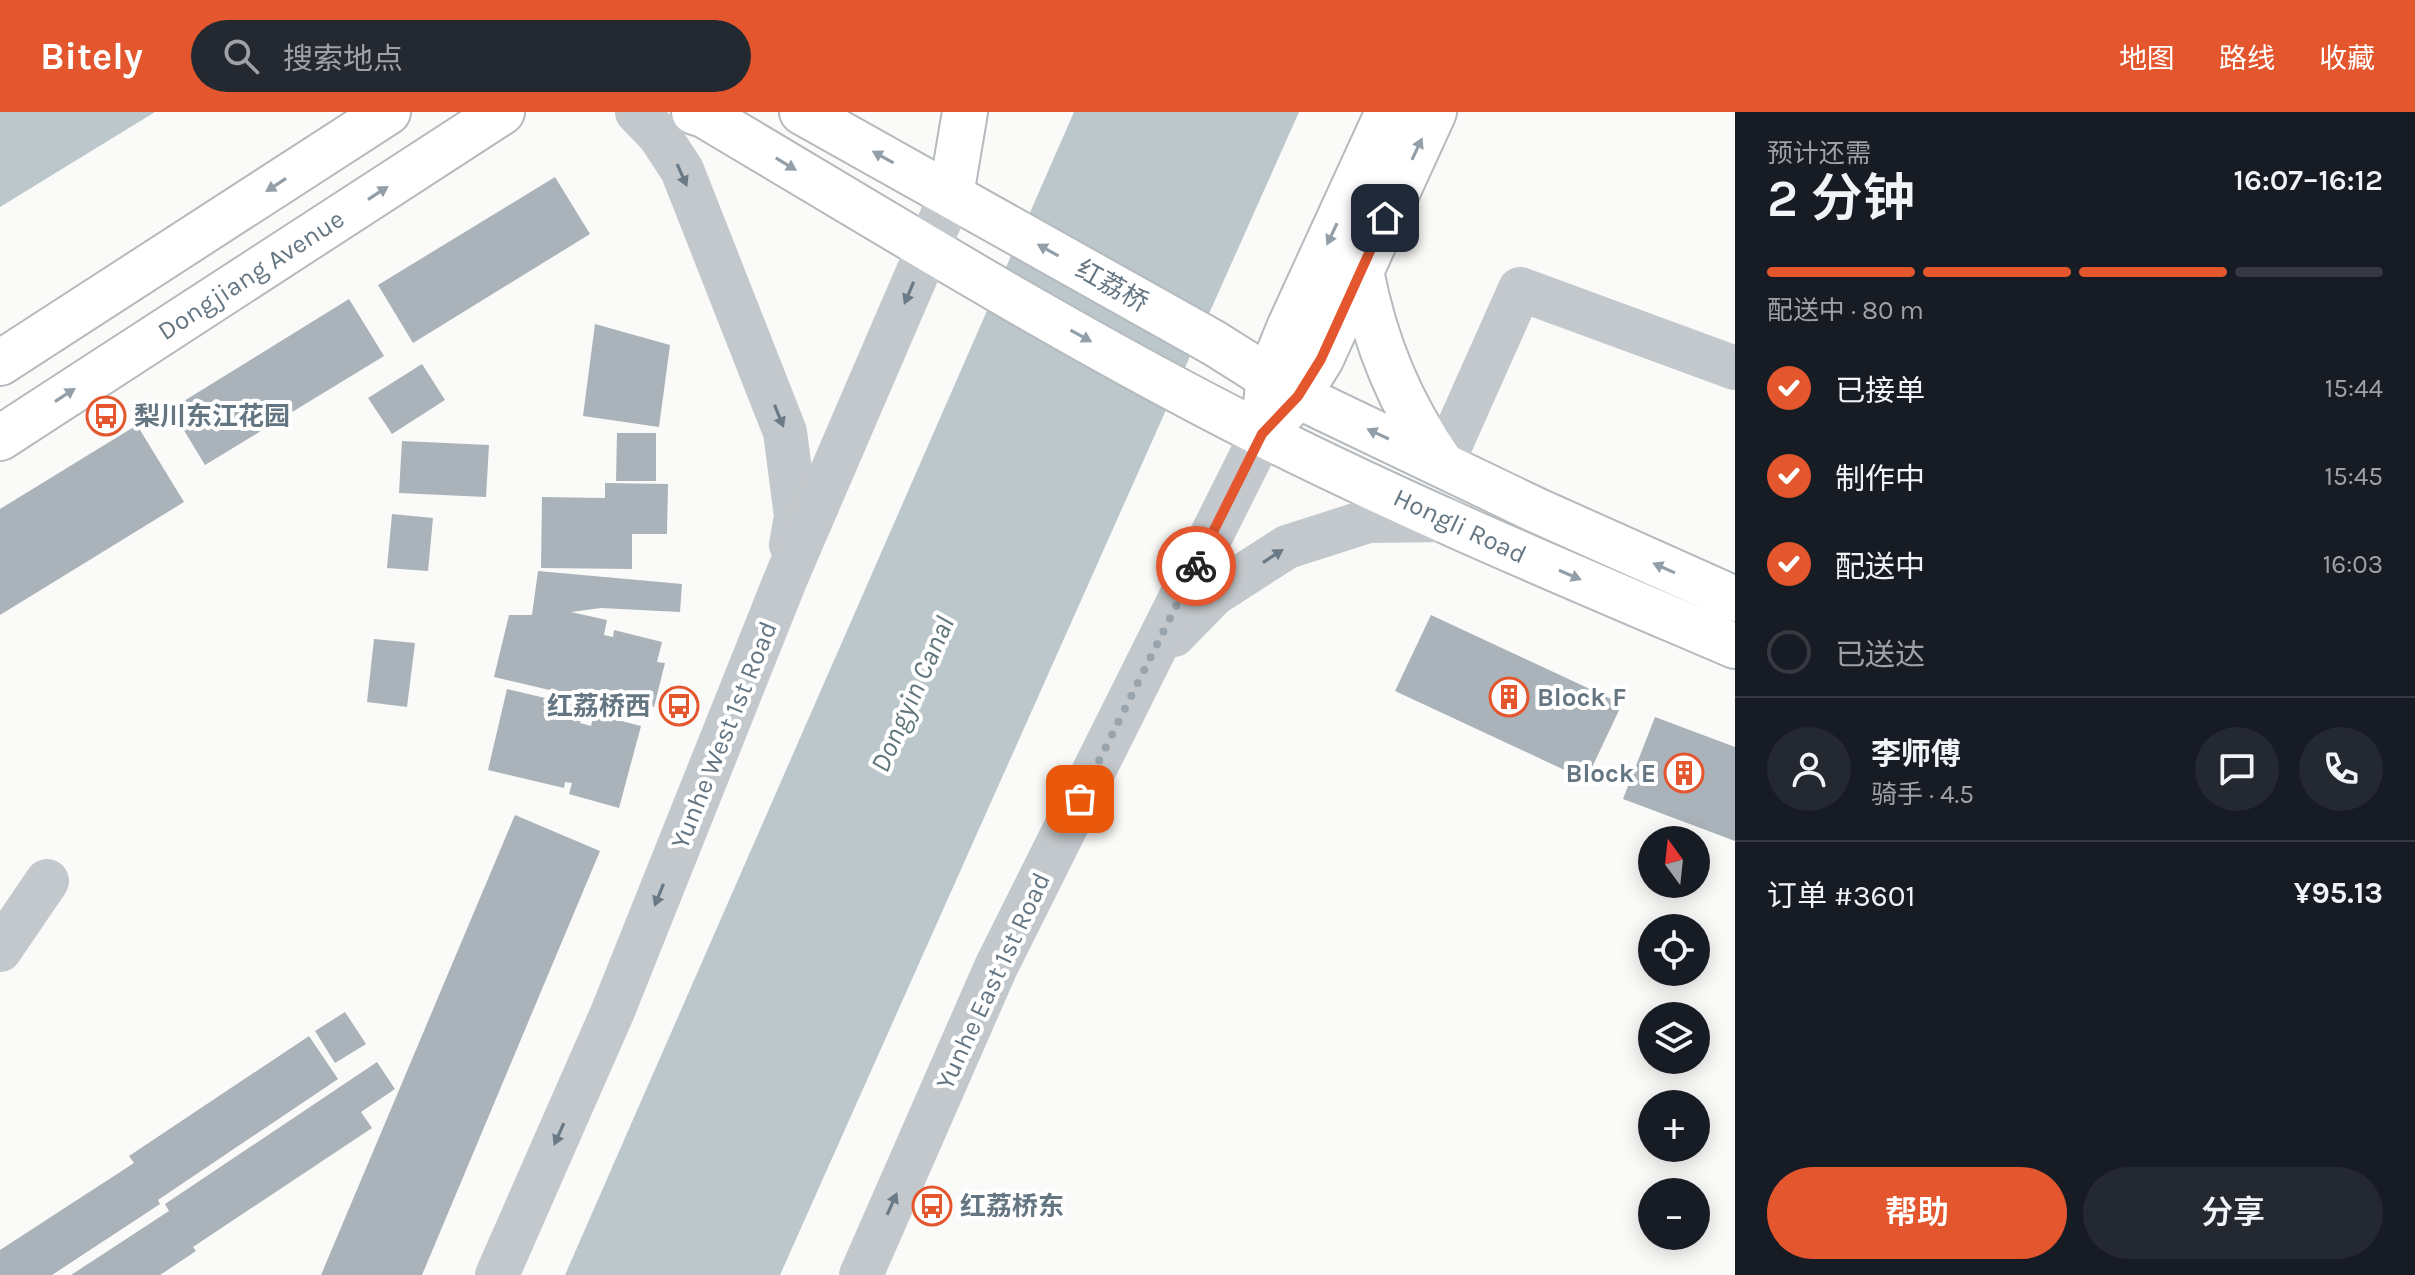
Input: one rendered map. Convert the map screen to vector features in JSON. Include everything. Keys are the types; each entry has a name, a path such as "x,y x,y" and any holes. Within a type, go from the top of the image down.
{"main road":[{"path":"0,363 388,112"},
{"name":"Dongjiang Avenue","path":"0,438 491,120 525,112"},
{"path":"694,112 704,115 928,248"},
{"name":"红荔桥","path":"802,112 1214,343"},
{"path":"951,195 965,112"},
{"path":"1262,434 1388,112"},
{"path":"1283,386 1321,359 1434,112"},
{"name":"Hongli Road","path":"928,248 989,285 1262,434 1448,520 1735,646"},
{"path":"1361,271 1377,339 1389,373 1404,405 1442,464"},
{"name":"Hongli Road","path":"1214,343 1283,386 1538,511 1735,599"}],"street":[{"path":"637,112 659,135 682,170 785,432 796,516 786,578"},
{"name":"Yunhe West 1st Road","path":"497,1275 613,1011 786,578 951,195"},
{"path":"1442,464 1520,289 1735,368"},
{"name":"Yunhe East 1st Road","path":"861,1275 996,967 1262,434"},
{"path":"1149,659 1214,594 1287,547 1368,521 1448,520"},
{"path":"0,950 47,881"}],"water":[{"path":"0,112 155,112 0,207"},
{"name":"Dongyin Canal","path":"1074,112 1299,112 780,1275 565,1275"}],"building":[{"path":"555,177 590,234 413,343 378,285"},
{"path":"349,299 384,356 205,465 171,409"},
{"path":"595,324 670,345 659,427 583,416"},
{"path":"422,364 445,400 392,434 368,398"},
{"path":"137,425 184,502 0,615 0,509"},
{"path":"617,433 656,433 656,481 616,481"},
{"path":"402,441 489,445 486,497 399,493"},
{"path":"605,483 668,484 667,534 632,534 632,569 541,568 542,497 605,498"},
{"path":"392,514 433,518 428,571 387,568"},
{"path":"538,571 682,584 680,612 601,608 571,612 607,620 604,635 613,637 614,630 662,642 657,662 665,663 654,707 644,704 641,717 596,706 598,697 589,694 588,699 494,677 509,615 532,615"},
{"name":"Block F","path":"1431,615 1622,704 1586,780 1395,691"},
{"path":"374,639 415,643 407,707 367,702"},
{"path":"507,689 583,707 580,723 591,726 594,714 641,726 619,808 569,794 572,783 565,782 564,788 488,770"},
{"name":"Block E","path":"1655,717 1735,747 1735,841 1710,832 1710,826 1695,826 1623,799"},
{"path":"515,815 600,851 422,1275 321,1275"},
{"path":"345,1012 366,1044 335,1063 315,1031"},
{"path":"309,1036 338,1079 158,1200 160,1204 52,1275 0,1275 0,1250 134,1163 129,1156"},
{"path":"377,1062 395,1089 361,1112 372,1128 193,1247 196,1251 160,1275 71,1275 169,1211 165,1204"}],"way so far":[{"path":"1080,799 1196,566"}],"place":[{"name":"梨川东江花园","path":"106,416"},
{"name":"Block F","path":"1509,697"},
{"name":"红荔桥西","path":"679,706"},
{"name":"Block E","path":"1684,773"},
{"name":"红荔桥东","path":"932,1206"}],"route":[{"path":"1196,566 1262,434 1298,396 1321,359 1385,218"}]}
